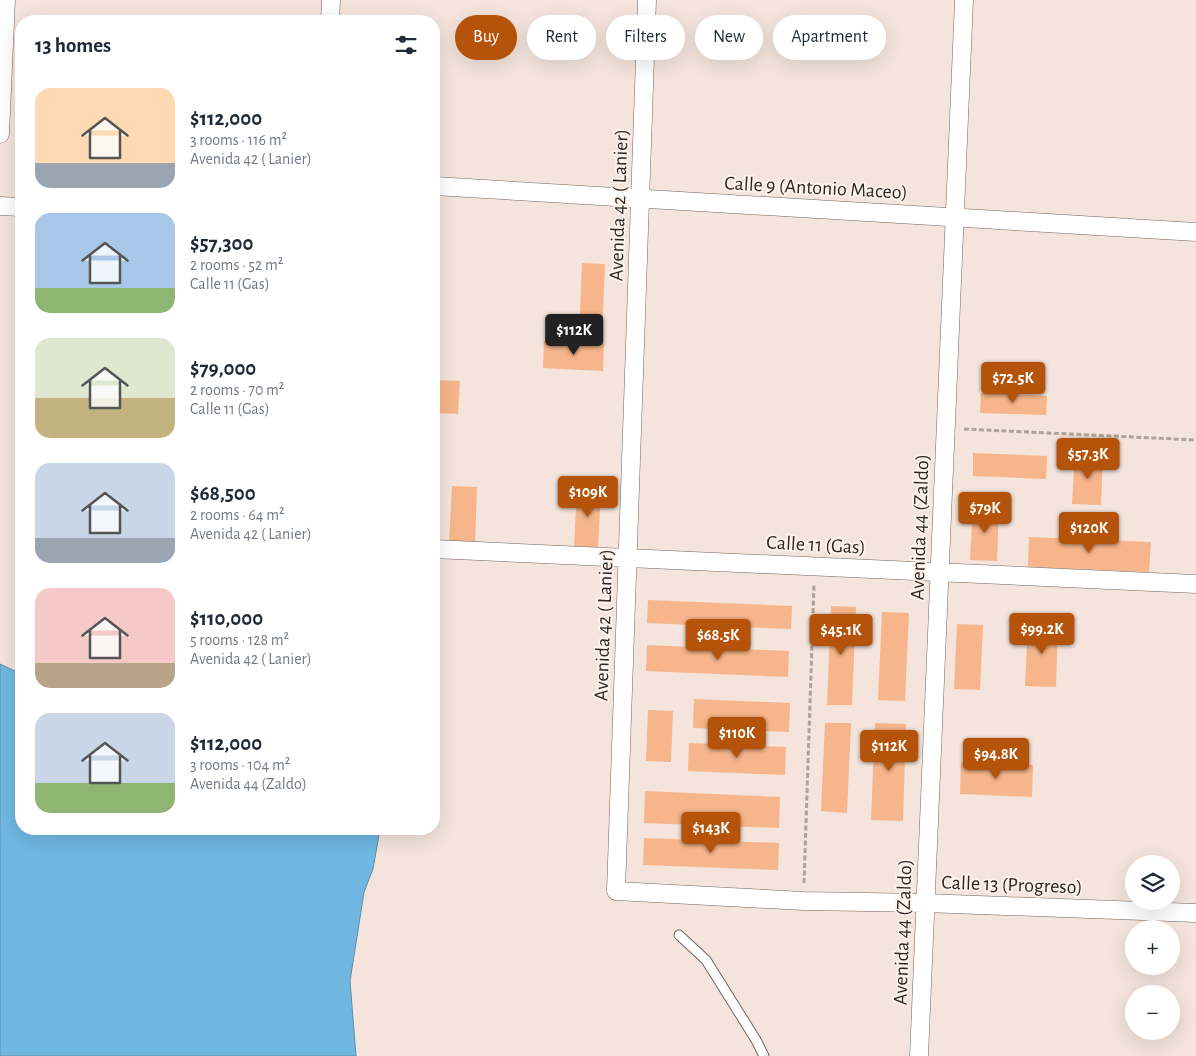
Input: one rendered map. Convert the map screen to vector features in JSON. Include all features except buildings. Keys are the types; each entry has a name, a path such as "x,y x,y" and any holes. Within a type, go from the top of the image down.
{"street":[{"path":"0,134 6,0"},
{"path":"330,15 331,0"},
{"name":"Avenida 42 ( Lanier)","path":"616,891 647,0"},
{"name":"Avenida 44 (Zaldo)","path":"919,1056 964,0"},
{"name":"Calle 9 (Antonio Maceo)","path":"440,186 1196,232"},
{"path":"0,206 15,207"},
{"name":"Calle 11 (Gas)","path":"440,549 1196,584"},
{"name":"Calle 13 (Progreso)","path":"616,891 804,901 925,903 1196,913"}],"lane":[{"path":"679,935 706,960 764,1056"}],"path":[{"path":"946,428 1196,440"},
{"path":"804,901 814,566"}],"water":[{"path":"0,664 15,671 15,835 379,835 373,869 364,892 350,981 356,1056 0,1056"}]}
